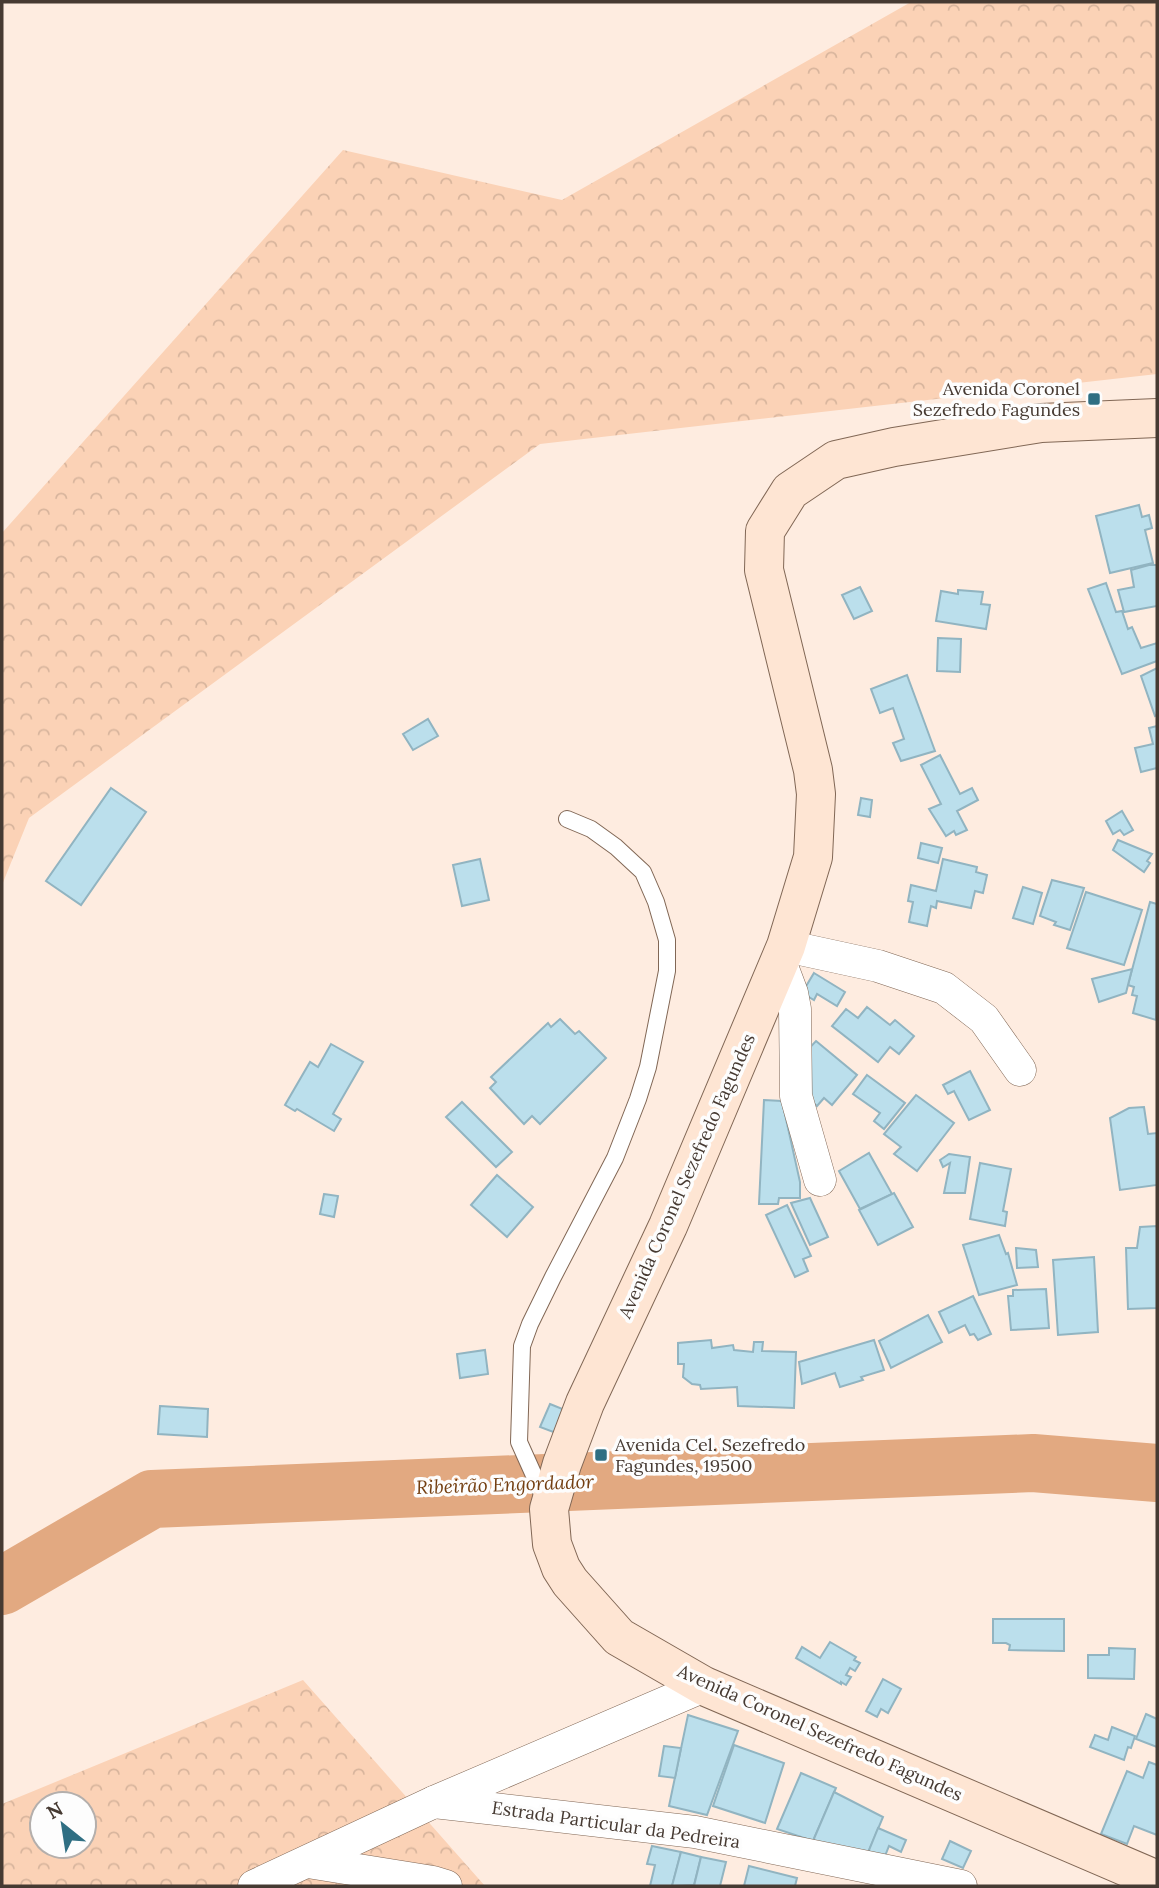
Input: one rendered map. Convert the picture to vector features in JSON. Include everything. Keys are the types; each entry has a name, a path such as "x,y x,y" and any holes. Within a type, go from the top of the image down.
{"main road":[{"name":"Avenida Coronel Sezefredo Fagundes","path":"1157,418 1041,423 894,447 836,460 790,491 765,531 764,570 813,771 816,794 813,857 783,954 668,1226 585,1403 562,1464 549,1509 552,1544 561,1568 570,1582 619,1637 704,1686 1157,1880"}],"street":[{"path":"820,1181 796,1096 795,1009 783,954 878,967 944,988 984,1019 1020,1070"},
{"name":"Estrada Particular da Pedreira","path":"254,1886 434,1802 704,1686"},
{"name":"Estrada Particular da Pedreira","path":"434,1802 695,1832 961,1886"},
{"path":"308,1862 446,1886"}],"lane":[{"path":"549,1509 519,1442 522,1346 553,1277 615,1158 638,1099 649,1067 667,971 667,940 656,902 643,872 599,835 567,819"}],"green space":[{"path":"911,2 1157,2 1157,374 540,444 29,818 2,885 2,533 343,150 562,200"},
{"path":"303,1680 485,1886 2,1886 2,1804 28,1793 28,1860 98,1860 98,1790 36,1790"}],"building":[{"path":"1139,505 1142,517 1149,515 1152,528 1145,530 1153,563 1110,573 1096,516"},
{"path":"1157,565 1157,606 1124,612 1118,590 1134,587 1131,570"},
{"path":"1106,583 1116,612 1122,611 1128,629 1132,627 1141,648 1157,643 1157,661 1122,674 1088,589"},
{"path":"860,587 872,611 854,619 842,595"},
{"path":"958,590 983,592 981,604 990,605 986,629 936,621 941,591 958,594"},
{"path":"938,638 961,639 960,672 937,671"},
{"path":"1157,668 1157,715 1155,716 1141,676"},
{"path":"907,675 935,751 901,761 893,743 904,739 893,708 880,713 871,689"},
{"path":"428,719 438,736 413,750 403,734"},
{"path":"1157,726 1157,768 1141,772 1135,748 1153,744 1149,728"},
{"path":"940,755 960,794 972,788 978,800 957,811 967,830 956,835 954,831 946,836 929,809 941,804 921,765"},
{"path":"111,788 146,812 81,905 46,881"},
{"path":"861,798 872,800 870,817 858,815"},
{"path":"1122,811 1133,830 1124,835 1120,830 1113,834 1106,821"},
{"path":"1118,840 1152,854 1144,872 1113,850"},
{"path":"921,843 942,848 938,863 918,858"},
{"path":"480,859 489,900 462,906 453,865"},
{"path":"943,859 977,867 976,872 987,875 983,893 975,891 971,908 937,901 936,908 931,906 927,926 909,922 913,902 908,901 911,885 936,891"},
{"path":"1052,880 1084,888 1070,930 1054,925 1056,922 1040,916"},
{"path":"1023,887 1042,893 1033,924 1013,918"},
{"path":"1086,892 1142,910 1124,965 1067,948"},
{"path":"1150,902 1157,904 1156,1020 1133,1013 1137,996 1132,995 1134,987 1128,985"},
{"path":"1132,969 1126,993 1099,1002 1092,979"},
{"path":"814,973 845,992 837,1006 817,994 814,1000 802,993"},
{"path":"867,1007 890,1025 895,1020 914,1036 899,1054 890,1047 878,1062 832,1026 846,1009 858,1018"},
{"path":"560,1019 575,1034 579,1031 606,1058 540,1124 532,1116 524,1124 490,1088 496,1082 491,1077 548,1023 551,1027"},
{"path":"816,1041 857,1075 832,1105 824,1098 817,1106 801,1093 801,1057"},
{"path":"331,1044 363,1062 333,1114 341,1119 334,1131 285,1105 310,1062 318,1067"},
{"path":"970,1071 990,1110 969,1120 954,1091 948,1094 943,1085"},
{"path":"867,1075 905,1103 884,1129 874,1121 880,1113 853,1094"},
{"path":"916,1095 954,1123 917,1171 894,1154 901,1147 884,1134"},
{"path":"764,1100 782,1101 800,1182 800,1198 779,1198 778,1204 759,1204"},
{"path":"462,1102 512,1152 496,1167 446,1117"},
{"path":"1144,1107 1148,1134 1157,1133 1157,1185 1120,1190 1110,1118 1129,1108"},
{"path":"869,1153 892,1194 860,1209 839,1171"},
{"path":"949,1154 970,1157 965,1193 944,1193 950,1163 943,1167 940,1160"},
{"path":"980,1163 1011,1169 1003,1211 1007,1212 1005,1226 970,1219"},
{"path":"497,1175 533,1207 507,1237 471,1205"},
{"path":"894,1193 913,1227 878,1245 859,1210"},
{"path":"324,1194 338,1196 334,1217 320,1214"},
{"path":"810,1198 828,1237 810,1245 791,1203"},
{"path":"787,1205 811,1256 803,1259 808,1271 795,1277 766,1215"},
{"path":"1157,1226 1157,1308 1128,1309 1126,1248 1137,1248 1140,1227"},
{"path":"999,1235 1006,1254 1008,1253 1017,1285 979,1295 963,1245"},
{"path":"1016,1248 1036,1250 1038,1267 1017,1268"},
{"path":"1094,1257 1098,1332 1058,1335 1053,1260"},
{"path":"1046,1289 1049,1328 1011,1330 1008,1296 1013,1296 1013,1290"},
{"path":"973,1296 991,1334 978,1340 974,1334 970,1335 965,1325 949,1333 939,1312"},
{"path":"928,1315 942,1342 891,1368 879,1341"},
{"path":"711,1340 712,1348 733,1345 734,1350 753,1352 754,1342 763,1342 762,1351 796,1352 794,1408 738,1406 737,1387 701,1389 700,1385 692,1384 683,1377 684,1364 678,1364 678,1343"},
{"path":"874,1340 884,1370 840,1387 835,1373 802,1384 799,1362"},
{"path":"485,1350 488,1374 460,1378 457,1354"},
{"path":"550,1404 565,1410 556,1433 540,1427"},
{"path":"160,1406 208,1409 207,1437 158,1434"},
{"path":"993,1619 1064,1619 1064,1651 1009,1650 1010,1645 1006,1643 993,1643"},
{"path":"830,1642 856,1657 854,1660 860,1663 855,1671 850,1668 846,1675 851,1677 846,1685 796,1658 802,1647 820,1658"},
{"path":"1109,1648 1135,1649 1134,1679 1088,1678 1088,1655 1109,1655"},
{"path":"883,1679 901,1689 888,1713 881,1709 877,1717 866,1711"},
{"path":"1146,1714 1157,1719 1157,1747 1136,1739"},
{"path":"688,1715 738,1731 707,1815 669,1806"},
{"path":"1112,1727 1135,1736 1124,1760 1090,1747 1095,1735 1108,1740"},
{"path":"734,1745 784,1763 765,1823 713,1806"},
{"path":"664,1746 681,1748 675,1778 659,1776"},
{"path":"1149,1762 1157,1765 1157,1835 1134,1826 1127,1844 1101,1834 1127,1771 1143,1778"},
{"path":"801,1773 836,1788 813,1841 777,1829"},
{"path":"834,1792 883,1817 866,1858 813,1841"},
{"path":"878,1828 906,1840 901,1852 889,1846 883,1861 867,1855"},
{"path":"950,1841 971,1851 963,1868 942,1859"},
{"path":"652,1846 681,1852 672,1886 650,1886 655,1865 647,1864"},
{"path":"681,1852 701,1857 694,1885 672,1886"},
{"path":"701,1857 726,1862 720,1886 694,1886"},
{"path":"749,1866 797,1878 795,1886 744,1886"}],"waterway":[{"name":"Ribeirão Engordador","path":"2,1586 152,1499 1033,1463 1157,1473"}],"place":[{"name":"Avenida Coronel Sezefredo Fagundes","path":"1094,399"},
{"name":"Avenida Cel. Sezefredo Fagundes, 19500","path":"601,1455"}]}
